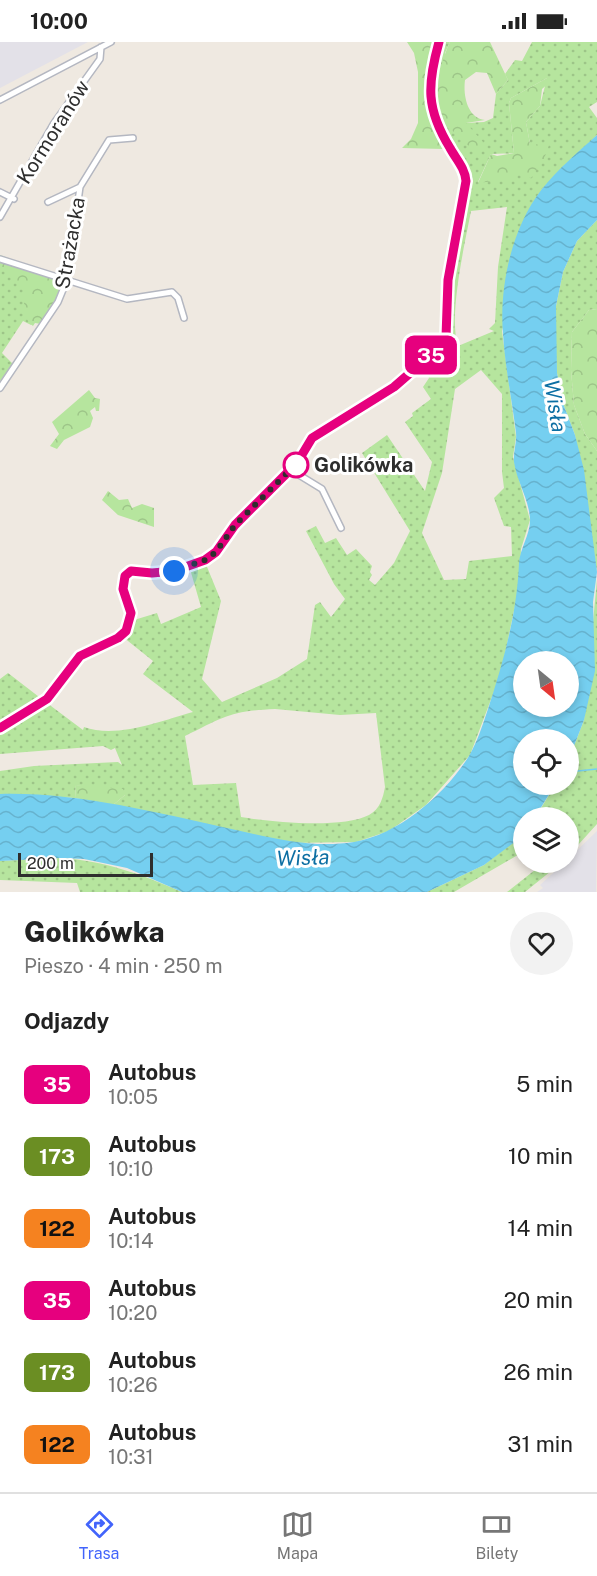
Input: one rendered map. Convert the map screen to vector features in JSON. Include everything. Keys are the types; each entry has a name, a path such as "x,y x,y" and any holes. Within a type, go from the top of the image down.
{"street":[{"path":"0,100 111,42"},
{"path":"0,728 47,699 80,656 118,638 126,631 131,613 123,589 125,576 131,571 152,573 174,571 205,560 216,552 235,525 291,470 319,432 362,409 394,387 438,349 446,337 448,280 466,181 464,169 442,135 432,111 429,87 439,42"},
{"name":"Kormoranów","path":"0,217 14,199 54,123 100,59 101,47"},
{"path":"80,187 109,140 133,138"},
{"name":"Strażacka","path":"48,202 80,187"},
{"name":"Strażacka","path":"0,388 58,302 67,280 80,187"},
{"path":"0,192 14,199"},
{"path":"0,259 127,299 172,292 178,298 184,318"},
{"path":"291,470 322,489 341,528"}],"shaded area":[{"path":"0,42 88,42 0,88"},
{"path":"597,831 596,892 537,892 543,888 540,885 553,873 579,873 579,848"}],"green space":[{"path":"407,42 436,42 427,87 431,117 444,149 402,148 411,139 418,123 418,72 414,53"},
{"path":"442,42 450,42 445,53 466,123 484,122 493,118 496,94 508,80 505,74 515,60 522,61 532,42 597,42 597,102 589,107 597,118 597,135 542,189 502,331 516,437 513,457 530,520 521,549 520,582 501,673 470,755 426,805 389,831 356,842 289,843 113,805 125,795 76,785 75,798 0,794 0,771 34,766 118,762 122,765 115,748 111,750 103,746 0,754 0,731 47,703 83,730 84,727 110,731 124,730 193,712 143,674 153,661 123,637 134,620 157,613 161,624 201,607 190,569 205,562 221,601 202,679 222,702 277,678 307,659 315,605 320,602 331,617 345,599 334,584 306,531 316,526 325,543 336,538 347,555 356,549 372,566 370,572 372,575 369,580 375,585 394,563 410,531 362,453 387,435 425,491 432,462 405,422 413,416 412,413 431,399 423,387 429,378 423,365 440,352 448,339 450,284 469,179 469,171 448,139 436,111 434,81","holes":["547,78 540,106 526,122 530,144 478,182 491,154 514,153 509,103 511,98","507,207 498,267 495,323 489,329 494,331 458,346 455,333 456,299 471,211","481,370 502,394 504,488 494,498 504,526 511,527 512,556 469,561 466,579 444,580 422,533 442,473 455,389","275,709 340,715 376,713 385,787 376,810 369,815 342,822 306,823 254,819 241,817 236,783 193,785 185,736 228,716 247,711"]},
{"path":"450,42 490,42 508,80 496,94 487,73 476,72 465,80 466,99 470,110 474,115 485,120 466,123 483,142 477,154 451,129 440,111 438,81"},
{"path":"547,78 549,83 542,89 540,106 526,122 530,144 549,145 544,159 531,178 518,173 509,185 501,180 478,183 491,154 497,156 514,153 509,103 511,98"},
{"path":"597,220 597,309 589,310 572,332 571,370 574,405 585,434 597,451 597,572 575,435 564,406 557,373 555,341 556,306 563,272 577,241"},
{"path":"0,255 65,279 52,308 31,325 23,321 2,353 13,364 0,381"},
{"path":"2,262 63,282 52,308 41,324 35,323 33,326 29,322 24,309 24,290 1,268"},
{"path":"597,309 597,451 585,434 574,405 571,370 572,332 589,310"},
{"path":"89,390 95,398 100,399 99,411 96,411 95,407 90,411 93,418 90,427 64,440 57,449 50,446 59,434 52,422"},
{"path":"108,491 119,500 128,499 132,508 142,504 154,508 154,527 118,515 102,500"},
{"path":"597,579 597,824 579,844 579,807 542,807 549,795 579,795 579,733 584,720"},
{"path":"8,673 43,700 0,726 0,679"},
{"path":"76,785 123,789 125,795 113,805 75,798"},
{"path":"513,841 513,858 454,892 427,892 484,865"},
{"path":"61,858 123,869 182,892 80,892 77,883 0,880 0,861"},
{"path":"531,873 549,873 525,892 507,892"}],"water":[{"name":"Wisła","path":"597,135 597,220 577,241 563,272 556,306 557,373 564,406 575,435 584,470 597,572 593,602 595,671 579,733 579,729 513,729 513,795 549,795 541,807 513,807 513,843 484,865 427,892 182,892 127,868 84,859 0,861 0,794 29,794 86,800 290,841 337,844 371,838 388,831 434,798 459,770 477,740 498,675 512,620 520,557 530,524 527,503 514,462 516,433 502,316 506,277 515,239 532,204 542,189"}],"waterway":[{"path":"579,771 597,769"}],"bus line":[{"name":"35","path":"0,728 36,707 56,691 80,656 90,649 118,638 126,631 131,613 123,589 125,576 131,571 139,570 152,573 174,571 192,566 216,552 235,525 252,511 297,463 312,438 394,387 443,342 446,337 448,280 454,236 466,175 442,135 432,111 429,87 439,42"}],"place":[{"name":"Golikówka","path":"296,465"}],"route":[{"path":"174,571 192,566 216,552 235,525 252,511 297,463 296,465"}]}
